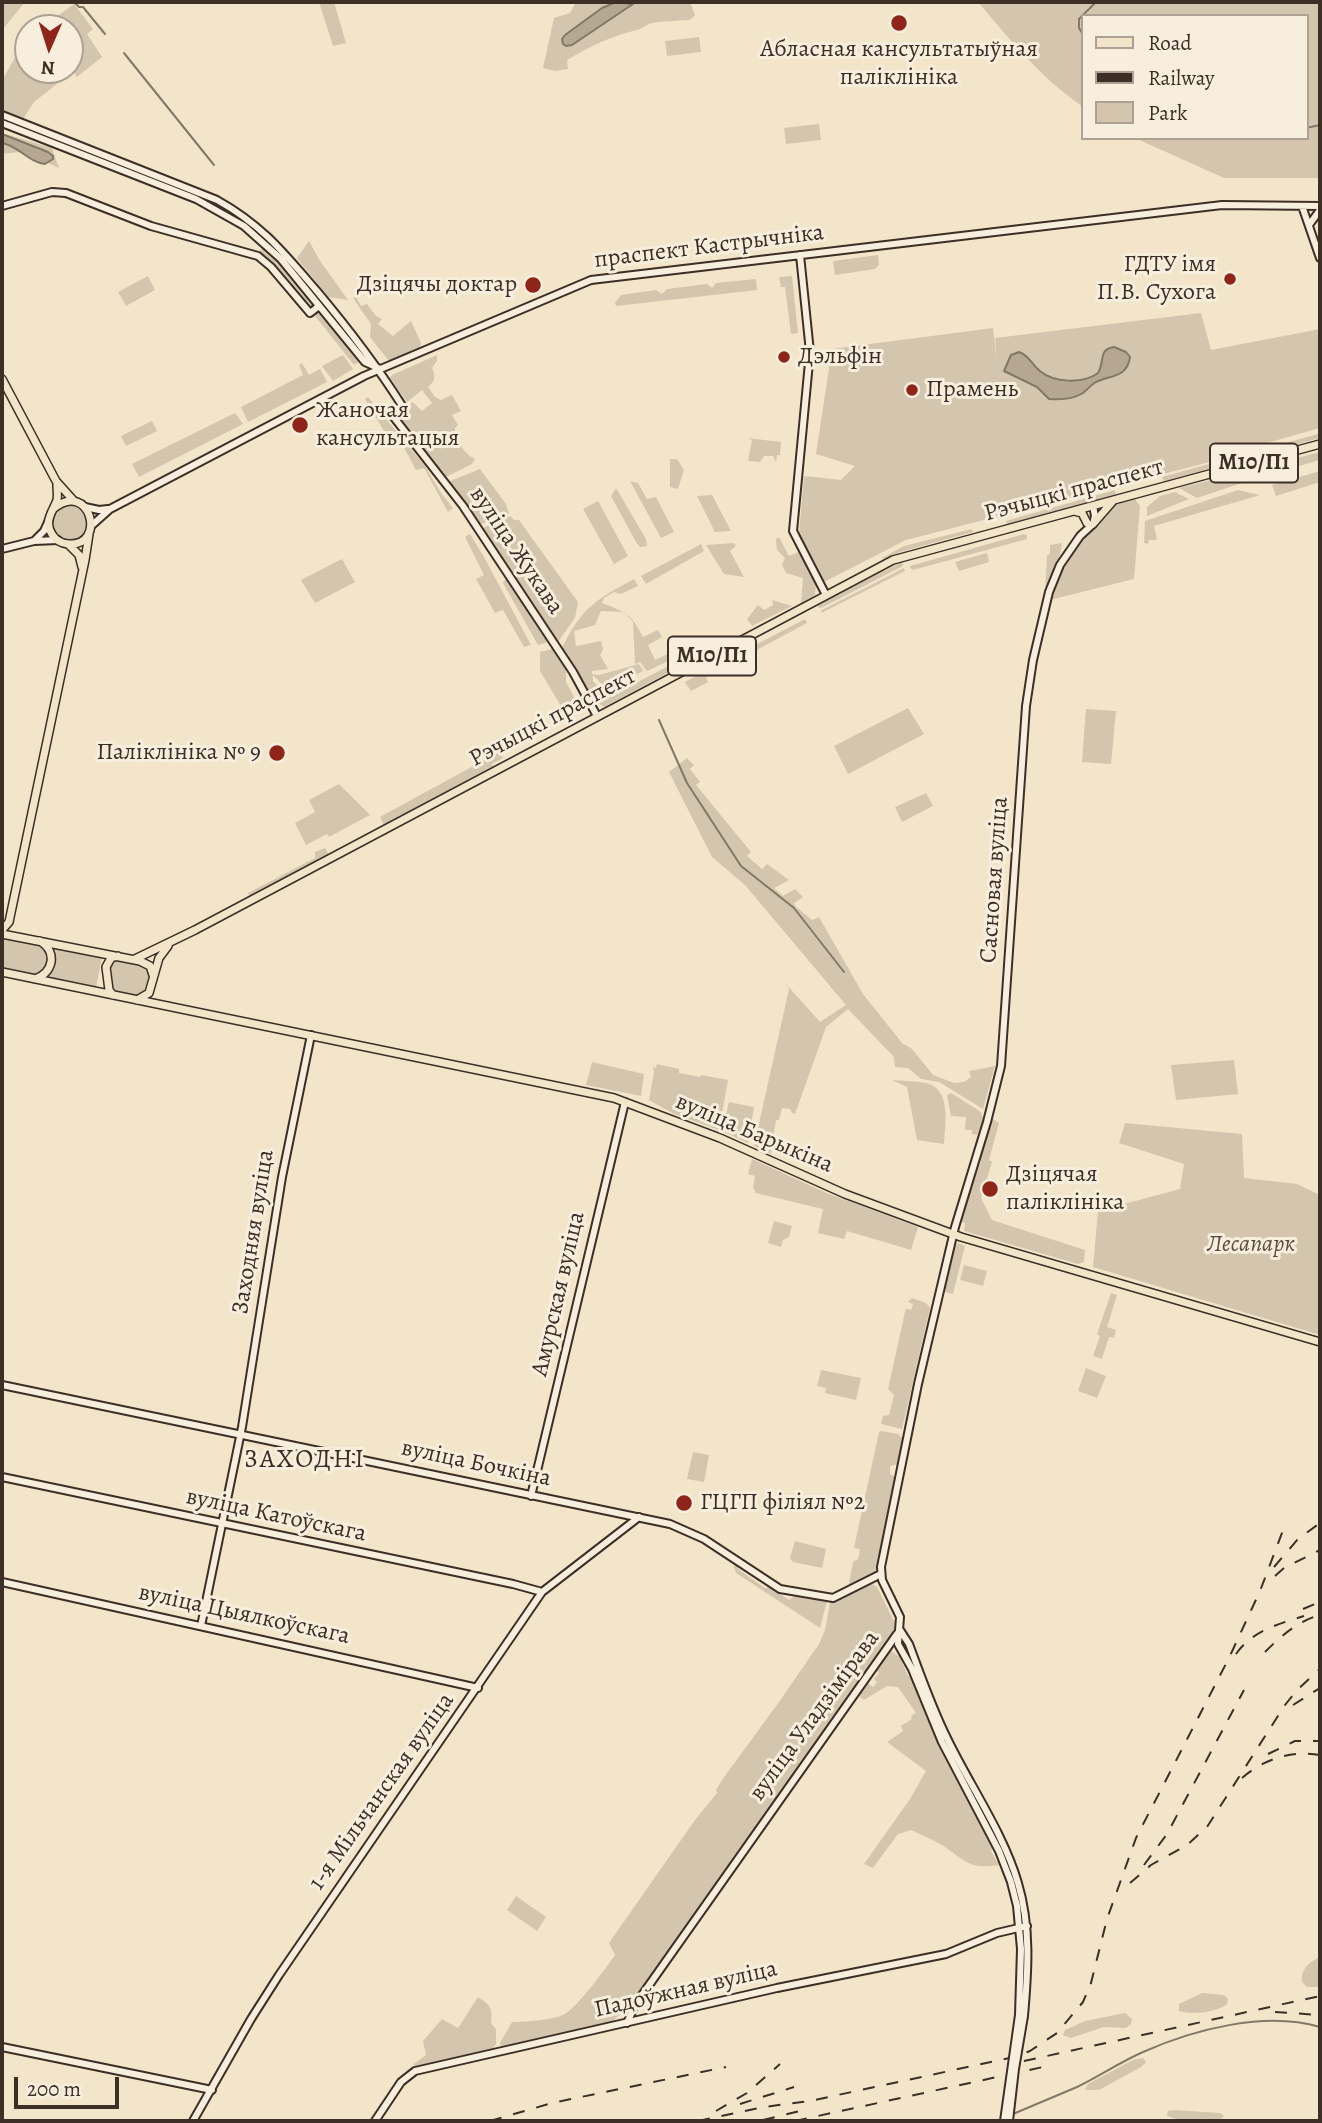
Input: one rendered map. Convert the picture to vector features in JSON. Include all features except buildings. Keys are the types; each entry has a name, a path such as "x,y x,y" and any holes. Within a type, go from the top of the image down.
{"main road":[{"path":"2,115 95,155"},
{"path":"2,123 217,200 241,214 271,243 380,369"},
{"path":"2,206 52,192 66,193 151,226 258,256 271,267 310,313 319,306"},
{"name":"праспект Кастрычніка","path":"90,530 110,509 380,369 592,280 1222,205 1302,205 1320,208"},
{"path":"1302,205 1320,258"},
{"path":"1309,225 1320,208"},
{"path":"800,255 810,352 793,532 826,595"},
{"path":"310,288 319,306 365,362 380,369"},
{"path":"365,362 366,376"},
{"name":"вуліца Жукава","path":"380,369 403,407 392,415 463,506 566,661 597,716"},
{"path":"2,379 57,484 75,502 85,507 110,509"},
{"name":"Рэчыцкі праспект","path":"135,960 826,595 903,557 1320,444"},
{"path":"34,541 44,531 49,520 58,493 57,484"},
{"path":"1073,511 1082,513 1090,524 1113,500"},
{"path":"53,509 67,501 75,502"},
{"name":"Сасновая вуліца","path":"953,1234 1001,1066 1024,734 1031,670 1047,598 1055,576 1090,524 1093,506"},
{"path":"85,507 89,512 90,530 9,922 2,932 135,960 147,964 153,975"},
{"path":"49,520 49,528 58,540"},
{"path":"2,549 34,541 58,540 76,544 90,530"},
{"path":"68,544 79,555 82,569"},
{"path":"9,922 11,930 19,937"},
{"path":"34,979 46,974 52,961 48,948 40,941"},
{"name":"Рэчыцкі праспект","path":"153,975 161,954 174,941"},
{"path":"113,995 109,990 106,967 111,958 118,956"},
{"name":"вуліца Барыкіна","path":"2,972 625,1102 720,1138 845,1194 953,1234 1320,1342"},
{"path":"2,979 16,975"},
{"name":"М10/П1","path":"151,988 153,975"},
{"name":"вуліца Барыкіна","path":"54,984 71,992"},
{"path":"136,1000 146,996 151,988"},
{"path":"151,988 153,998 161,1005"},
{"name":"Заходняя вуліца","path":"201,1626 241,1435 282,1177 311,1035"},
{"name":"Амурская вуліца","path":"531,1496 625,1102"},
{"path":"881,1574 921,1373 953,1234"},
{"name":"вуліца Бочкіна","path":"2,1385 684,1528 780,1588 833,1598 881,1574"},
{"name":"вуліца Катоўскага","path":"2,1477 542,1592"},
{"name":"1-я Мільчанская вуліца","path":"193,2121 279,1975 542,1592 639,1517"},
{"name":"вуліца Уладзімірава","path":"627,2022 646,1988 900,1630 898,1613 881,1574"},
{"name":"вуліца Цыялкоўскага","path":"2,1582 478,1688"},
{"path":"900,1630 898,1644 942,1742 1001,1856 1023,1927"},
{"path":"900,1630 909,1644 948,1740 1005,1850 1017,1880 1028,1964 1007,2121"},
{"path":"888,1646 902,1648"},
{"name":"Падоўжная вуліца","path":"375,2121 401,2081 415,2071 627,2022 946,1954 998,1933 1023,1927"},
{"path":"2,2047 212,2090"}],"green space":[{"path":"2,2 25,2 14,14 2,30"},
{"path":"319,2 334,2 346,43 333,46"},
{"path":"576,2 690,2 695,15 690,20 652,23 601,42 567,60 568,69 555,71 543,68 554,18 570,13"},
{"path":"978,2 1320,2 1320,178 1224,178 1139,140 1308,140 1308,14 1080,14 1080,105 1040,71"},
{"path":"74,4 82,14 60,14"},
{"path":"84,17 93,29 87,34 102,57 84,71"},
{"path":"699,37 701,52 667,56 665,41"},
{"path":"14,59 14,84 57,84 34,102 23,119 2,111 2,81"},
{"path":"819,124 821,140 786,144 784,128"},
{"path":"2,133 52,148 59,168 48,163 38,163 19,152 2,154"},
{"path":"309,241 348,300 328,297 297,258"},
{"path":"264,248 279,261 314,306 309,308 258,252"},
{"path":"878,255 879,265 875,269 835,275 833,261"},
{"path":"148,276 155,290 126,306 118,292"},
{"path":"792,276 798,333 791,334 785,287 781,287 779,277"},
{"path":"756,279 757,290 616,306 615,303 621,295 656,290 662,294 667,289 707,284 712,288 716,283"},
{"path":"356,297 361,306 367,304 376,316 382,319 378,324 393,336 411,321 421,343 420,348 389,361 370,337 371,324 353,298"},
{"path":"317,311 359,362 354,365 315,316"},
{"path":"1201,313 1211,350 1320,329 1320,428 1206,463 906,540 824,582 799,533 804,476 841,480 855,466 816,454 832,349 993,328 997,362 995,338"},
{"path":"343,355 353,369 333,381 322,366"},
{"path":"437,355 437,361 432,368 434,379 428,387 435,397 441,400 452,395 461,411 452,415 458,425 455,428 456,437 464,451 475,459 472,464 446,477 442,477 401,422 398,412 413,402 422,411 432,403 422,390 407,402 390,378"},
{"path":"302,363 309,375 320,369 327,382 248,422 241,407 303,375 299,365"},
{"path":"368,397 425,466 453,508 448,512 424,468 416,470 396,433 387,436 365,399"},
{"path":"235,413 243,424 139,477 132,464"},
{"path":"152,421 157,431 126,446 121,436"},
{"path":"1318,434 1320,438 1164,481 1162,477"},
{"path":"747,438 781,442 780,455 777,455 776,462 773,456 764,456 760,462 748,461 752,440"},
{"path":"1320,452 1320,460 1268,475 1266,466"},
{"path":"670,459 677,459 684,470 678,489 670,487"},
{"path":"1259,468 1263,476 1197,498 1179,488"},
{"path":"480,469 506,504 509,514 479,525 450,485 450,481"},
{"path":"1320,471 1320,482 1276,496 1272,485"},
{"path":"630,481 638,483 647,499 656,497 674,532 661,538"},
{"path":"616,488 646,539 647,546 640,547 636,542 611,496"},
{"path":"1115,490 1116,496 1008,525 1006,521"},
{"path":"1238,490 1260,495 1154,526 1157,540 1144,543 1145,521"},
{"path":"1175,492 1189,499 1147,516 1147,507 1160,496"},
{"path":"712,495 731,531 715,532 697,496"},
{"path":"1135,499 1140,506 1134,579 1050,600 1068,563 1096,522 1114,505"},
{"path":"598,501 628,556 614,564 583,509"},
{"path":"69,505 82,510 87,523 82,536 69,541 56,536 51,523 56,510"},
{"path":"510,516 519,520 578,602 575,618 558,642 485,534 483,528"},
{"path":"972,529 973,532 882,558 904,546"},
{"path":"470,534 531,645 524,647 503,610 495,613 476,579 484,575 465,537"},
{"path":"1024,534 1027,539 913,570 910,568 910,566"},
{"path":"779,537 789,556 799,552 816,585 815,595 801,603 803,578 786,573 782,565 785,558 777,550 776,539"},
{"path":"734,543 736,546 730,551 744,577 724,574 706,545"},
{"path":"1062,543 1060,555 1045,594 1050,545"},
{"path":"701,544 704,551 646,584 641,576"},
{"path":"987,553 989,562 959,571 955,562"},
{"path":"342,559 355,582 315,603 301,580"},
{"path":"902,562 903,566 821,608 818,607 818,604"},
{"path":"904,568 905,571 821,613 822,610"},
{"path":"506,578 546,643 538,645 503,583"},
{"path":"634,579 638,586 621,594 614,592 604,598 602,603 623,612 601,611 595,625 574,631 576,646 601,641 603,650 600,655 608,669 592,671 592,674 599,675 639,664 643,671 607,690 593,675 593,681 607,695 595,701 561,650 576,624 590,607 609,593"},
{"path":"772,600 792,606 752,626 747,619 758,605 764,610 773,605"},
{"path":"626,614 635,623 643,637 658,630 662,637 648,645 655,660 670,653 673,659 647,671 640,662 635,664 633,622"},
{"path":"805,619 807,623 706,677 708,682 691,691 685,682"},
{"path":"552,649 566,670 566,682 577,702 567,708 561,706 540,671 540,652"},
{"path":"672,664 673,670 604,707 598,703"},
{"path":"908,708 924,734 848,774 834,746"},
{"path":"1086,709 1116,711 1111,764 1082,762"},
{"path":"499,752 503,758 492,764 493,766 384,825 380,817"},
{"path":"687,758 694,765 690,769 700,782 696,785 751,852 747,856 762,869 767,864 789,880 774,888 783,896 795,889 803,897 794,903 795,906 812,920 819,917 863,994 902,1043 912,1049 933,1075 954,1083 964,1082 971,1077 969,1071 995,1066 983,1109 939,1082 921,1079 908,1068 895,1067 894,1057 848,1009 826,1027 795,1114 790,1109 782,1108 779,1120 776,1120 771,1154 754,1146 789,989 785,983 820,1022 846,1005 745,885 712,857 669,772"},
{"path":"339,784 370,815 329,837 327,834 306,845 295,823 315,812 309,800"},
{"path":"926,793 933,806 902,822 895,807"},
{"path":"325,848 329,855 249,896 248,893 315,858 315,852"},
{"path":"2,937 29,942 41,948 48,958 46,969 36,976 2,969"},
{"path":"52,947 102,956 96,988 45,978 54,964"},
{"path":"116,960 135,963 147,970 150,974 146,991 137,996 113,991 109,970"},
{"path":"1234,1060 1238,1094 1176,1100 1171,1065"},
{"path":"592,1062 644,1074 641,1096 586,1085"},
{"path":"657,1064 679,1069 679,1073 728,1080 719,1130 674,1114 649,1100 653,1067 656,1068"},
{"path":"892,1080 926,1083 940,1092 946,1118 944,1144 917,1140 907,1087"},
{"path":"951,1093 981,1112 983,1121 977,1135 972,1134 972,1130 965,1130 966,1117 951,1116 947,1095"},
{"path":"729,1102 754,1107 748,1143 722,1131"},
{"path":"993,1119 999,1123 989,1160 992,1162 981,1198 992,1220 1085,1250 1084,1262 1078,1264 964,1231 965,1223 960,1221"},
{"name":"Лесапарк","path":"1125,1123 1242,1134 1244,1178 1297,1184 1320,1195 1320,1335 1093,1267 1098,1211 1180,1189 1184,1164 1119,1143"},
{"path":"752,1159 829,1194 918,1227 911,1250 847,1231 844,1239 818,1233 823,1209 756,1193 753,1187 755,1176 748,1174"},
{"path":"774,1221 792,1226 789,1237 783,1240 781,1247 768,1243"},
{"path":"958,1243 965,1246 953,1294 945,1292 944,1288"},
{"path":"964,1265 987,1271 983,1286 960,1280"},
{"path":"1111,1293 1117,1295 1107,1327 1116,1330 1114,1338 1109,1337 1102,1359 1093,1356 1100,1336 1097,1334"},
{"path":"912,1298 926,1303 930,1308 902,1429 881,1424 883,1416 889,1415 894,1395 888,1389 905,1312 906,1309 911,1310 913,1304 908,1302"},
{"path":"1086,1368 1106,1376 1097,1398 1078,1391"},
{"path":"821,1370 861,1378 856,1400 825,1393 826,1388 817,1386"},
{"path":"881,1431 898,1434 903,1439 898,1464 890,1466 890,1474 895,1477 877,1570 874,1575 848,1589 853,1562 858,1559 860,1549 854,1548"},
{"path":"693,1452 709,1455 704,1482 687,1479"},
{"path":"795,1541 826,1549 822,1568 793,1562 790,1558"},
{"path":"735,1564 765,1588 769,1587 789,1600 798,1594 827,1601 820,1628 736,1573"},
{"path":"872,1584 877,1587 895,1623 894,1631 632,2003 613,2021 501,2048 500,2043 512,2022 563,2015 576,2005 590,1988 615,1955 609,1943 717,1793 722,1780 819,1644 825,1630 830,1603"},
{"path":"891,1651 900,1657 910,1676 929,1722 993,1846 991,1851 999,1865 973,1865 942,1845 911,1830 898,1834 873,1868 864,1864 910,1799 926,1771 887,1742 903,1731 901,1726 916,1713 898,1687 887,1686 864,1700 859,1696 868,1683 873,1687 877,1682 874,1679 879,1673 877,1671"},
{"path":"516,1896 546,1917 537,1931 507,1910"},
{"path":"1320,1957 1320,1987 1307,1987 1302,1982 1304,1970"},
{"path":"1202,1993 1224,1995 1228,1999 1227,2004 1204,2012 1179,2011 1179,2004"},
{"path":"478,1997 490,2007 491,2023 496,2029 496,2044 491,2051 415,2068 414,2064 426,2055 423,2041 442,2019 458,2028"},
{"path":"1125,2013 1132,2019 1126,2028 1104,2027 1071,2038 1063,2035 1065,2030 1085,2021"},
{"path":"1143,2058 1146,2062 1141,2067 1099,2090 1085,2090 1088,2084 1133,2060"},
{"path":"1168,2111 1220,2113 1224,2116 1219,2121 1167,2116"}],"shaded area":[{"path":"616,2 633,4 572,45 563,44 565,35 602,8"},
{"path":"2,134 48,152 53,159 45,164 39,163 14,147 2,143"},
{"path":"1114,347 1126,352 1130,357 1126,369 1118,375 1096,382 1083,393 1071,398 1049,399 1037,387 1004,371 1011,355 1019,352 1040,371 1053,378 1069,381 1085,379 1098,373 1104,353"}],"waterway":[{"path":"1084,14 1096,2"},
{"path":"76,4 83,7 105,34"},
{"path":"1080,18 1080,30"},
{"path":"124,53 214,165"},
{"path":"1308,128 1320,125"},
{"path":"659,720 687,783 741,866 794,908 844,972"},
{"path":"1013,2114 1077,2087 1143,2052 1185,2036 1254,2022 1276,2021 1320,2027"}],"railway":[{"path":"1274,1567 1298,1539 1320,1523"},
{"path":"698,2121 764,2107 810,2101 1014,2057 1030,2051 1057,2033 1083,2002 1091,1983 1107,1919 1136,1838 1229,1658 1260,1591 1285,1525"},
{"path":"1275,1576 1284,1568 1320,1550"},
{"path":"1303,1609 1320,1602"},
{"path":"1265,1652 1290,1630 1320,1615"},
{"path":"1236,1654 1258,1634 1275,1625 1304,1616"},
{"path":"1130,1883 1151,1865 1187,1845 1207,1827 1285,1705 1320,1669"},
{"path":"1293,1705 1320,1688"},
{"path":"1144,1865 1167,1834 1244,1690"},
{"path":"1268,1754 1295,1741 1320,1741"},
{"path":"1242,1778 1259,1766 1288,1755 1320,1755"},
{"path":"1024,2061 1320,1996"},
{"path":"1275,2012 1320,2015"},
{"path":"716,2111 747,2093 780,2064"},
{"path":"490,2121 552,2103 726,2067"},
{"path":"795,2121 1043,2067"},
{"path":"740,2104 794,2087"},
{"path":"763,2120 804,2110"}],"place":[{"name":"Абласная кансультатыўная паліклініка","path":"899,23"},
{"name":"ГДТУ імя П.В. Сухога","path":"1230,279"},
{"name":"Дзіцячы доктар","path":"533,285"},
{"name":"Дэльфін","path":"784,357"},
{"name":"Прамень","path":"912,390"},
{"name":"Жаночая кансультацыя","path":"300,425"},
{"name":"Паліклініка № 9","path":"277,753"},
{"name":"Дзіцячая паліклініка","path":"990,1189"},
{"name":"ГЦГП філіял №2","path":"684,1503"}],"district":[{"name":"ЗАХОДНІ","path":"305,1461"}]}
